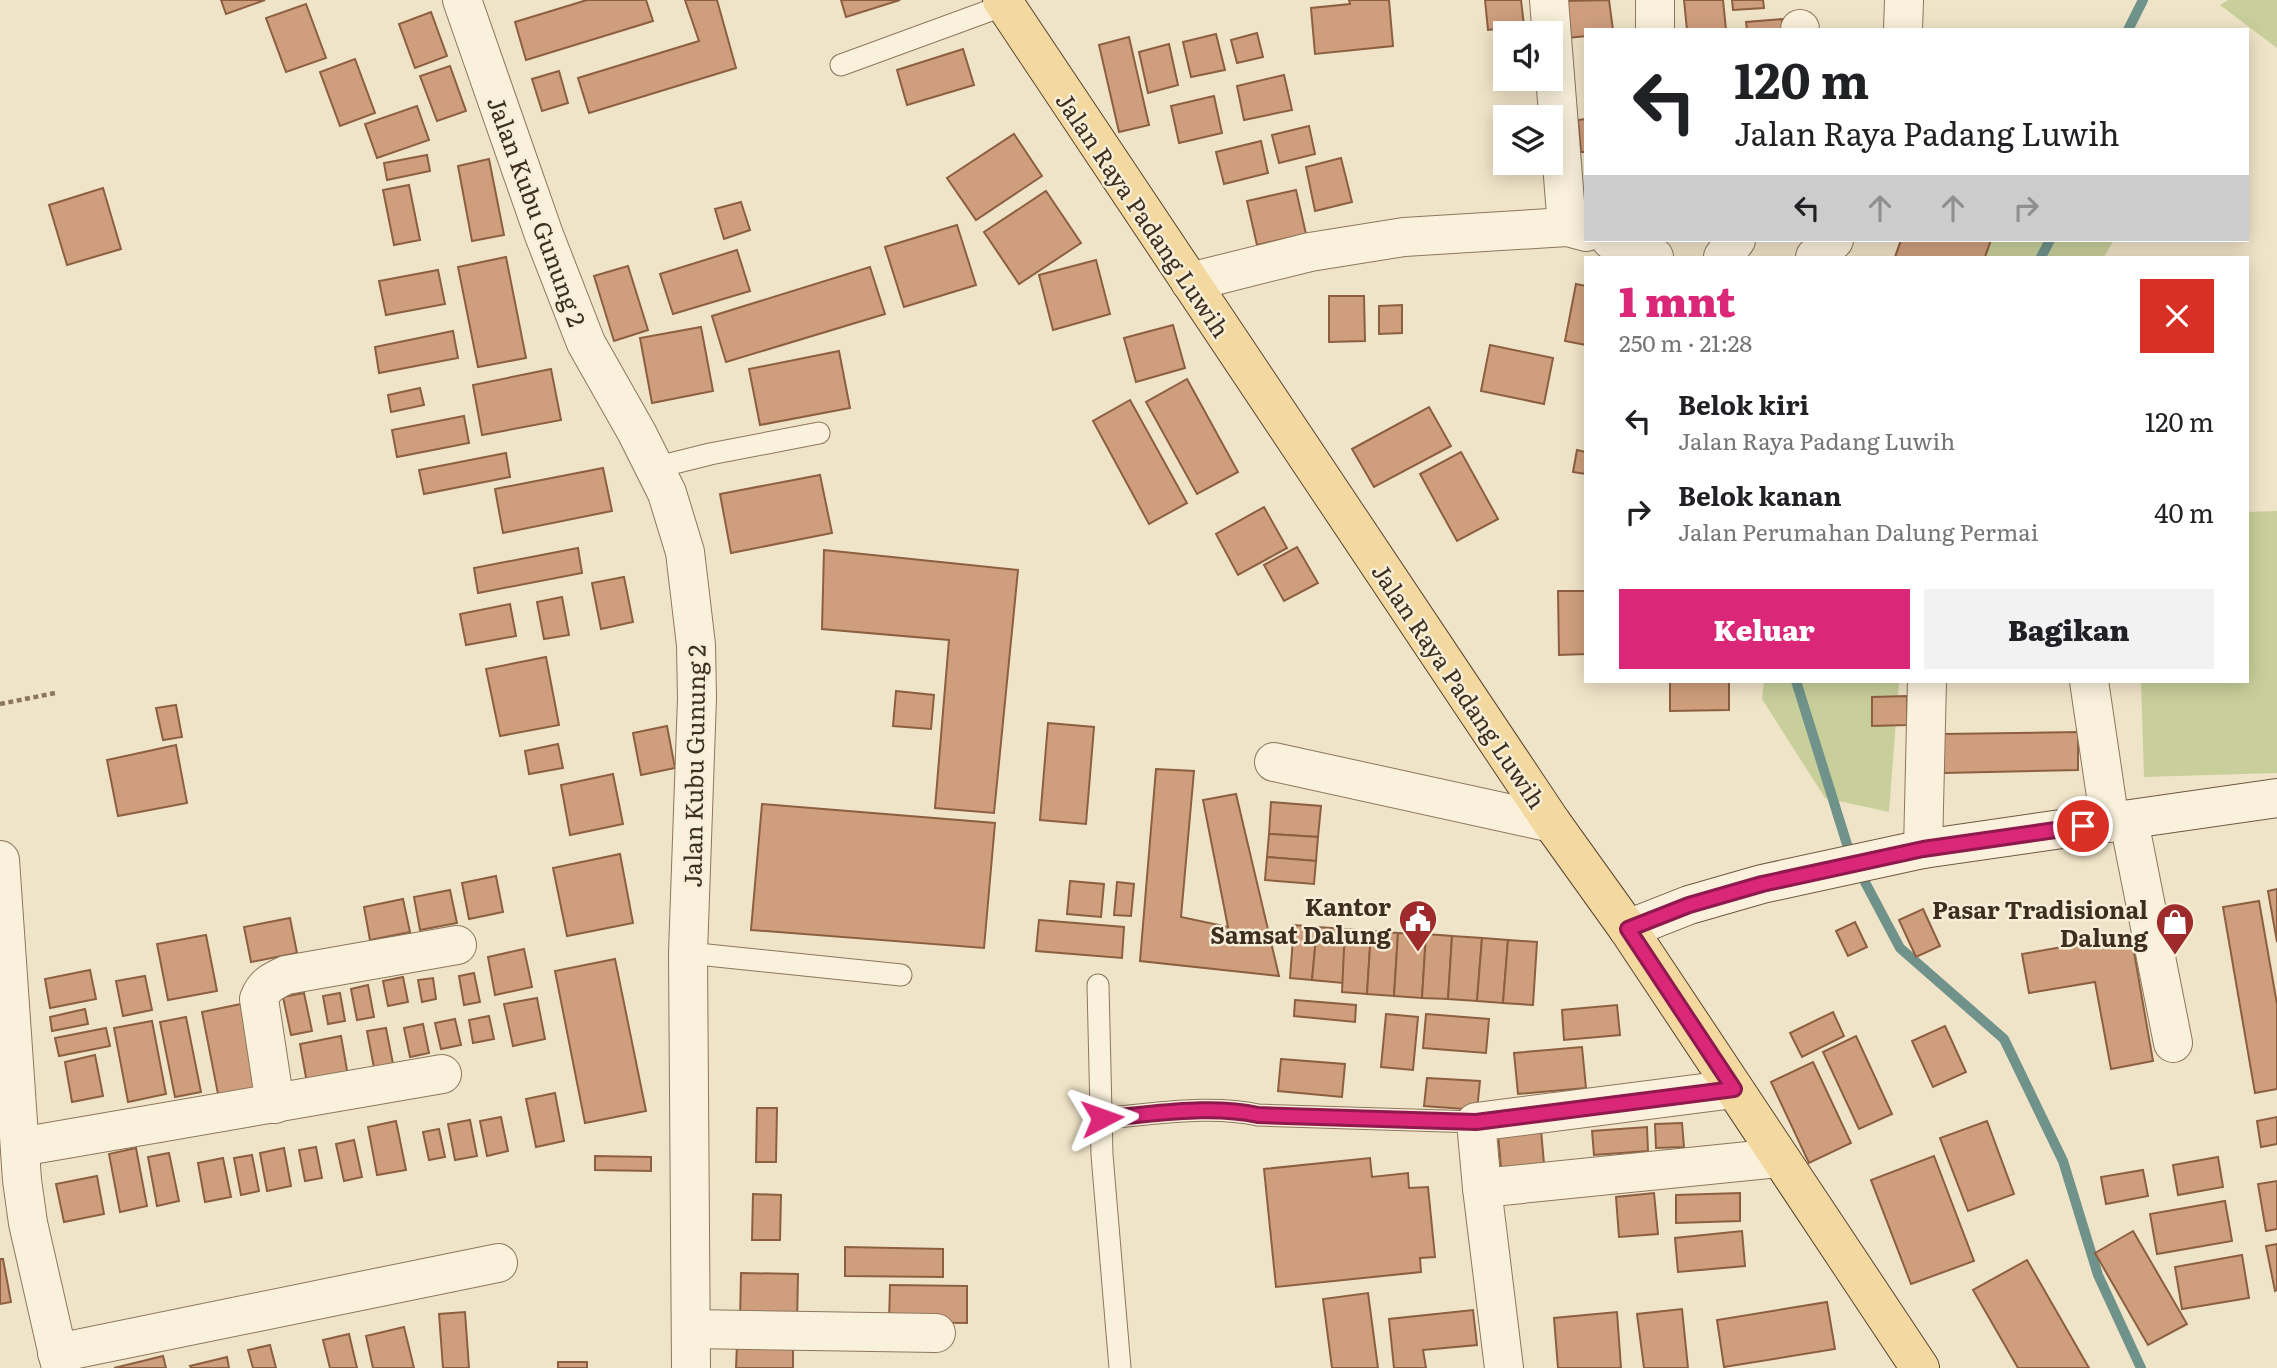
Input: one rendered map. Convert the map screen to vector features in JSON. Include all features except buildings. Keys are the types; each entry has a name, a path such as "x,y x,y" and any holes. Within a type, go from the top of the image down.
{"main road":[{"name":"Jalan Raya Padang Luwih","path":"1004,3 1552,822 1628,929 1920,1368"}],"street":[{"name":"Jalan Kubu Gunung 2","path":"462,0 544,235 586,343 667,493 685,552 696,645 697,744 688,953 691,1368"},
{"path":"1189,282 1310,252 1404,237 1576,230 1549,0"},
{"path":"1655,0 1655,28"},
{"path":"1903,28 1904,0"},
{"path":"1724,256 1734,242"},
{"path":"1816,256 1832,242"},
{"path":"1923,849 1927,683"},
{"path":"2089,683 2119,822 2173,1043"},
{"path":"1274,762 1552,822"},
{"path":"1628,929 1689,905 1762,884 1923,849 2277,798"},
{"path":"0,860 20,1147 14,1225 59,1361 498,1263"},
{"path":"275,1104 259,999 262,990 272,981 286,975 457,944"},
{"path":"20,1147 442,1074"},
{"path":"1504,1368 1476,1122 1734,1089"},
{"path":"1482,1188 1778,1158"},
{"path":"692,1329 936,1333"}],"lane":[{"path":"841,65 1004,3"},
{"path":"654,468 818,433"},
{"path":"688,953 901,975"},
{"path":"1098,985 1102,1155 1120,1368"},
{"path":"1102,1118 1214,1110 1258,1115 1476,1122"}],"path":[{"path":"0,704 55,693"}],"green space":[{"path":"2228,0 2277,0 2277,48 2220,5"},
{"path":"1989,242 2113,242 2105,256 1980,256"},
{"path":"2277,511 2277,773 2144,777 2141,683 2249,683 2249,512"},
{"path":"1764,683 1899,683 1889,812 1825,798 1762,699"}],"waterway":[{"path":"2129,28 2143,0"},
{"path":"2042,256 2049,242"},
{"path":"1797,683 1850,854 1900,948 2004,1039 2063,1161 2098,1275 2141,1368"}],"place":[{"name":"Kantor Samsat Dalung","path":"1418,953"},
{"name":"Pasar Tradisional Dalung","path":"2175,956"}],"route":[{"path":"1102,1118 1214,1110 1258,1115 1476,1122 1734,1089 1628,929 1689,905 1762,884 1923,849 2083,826"}]}
